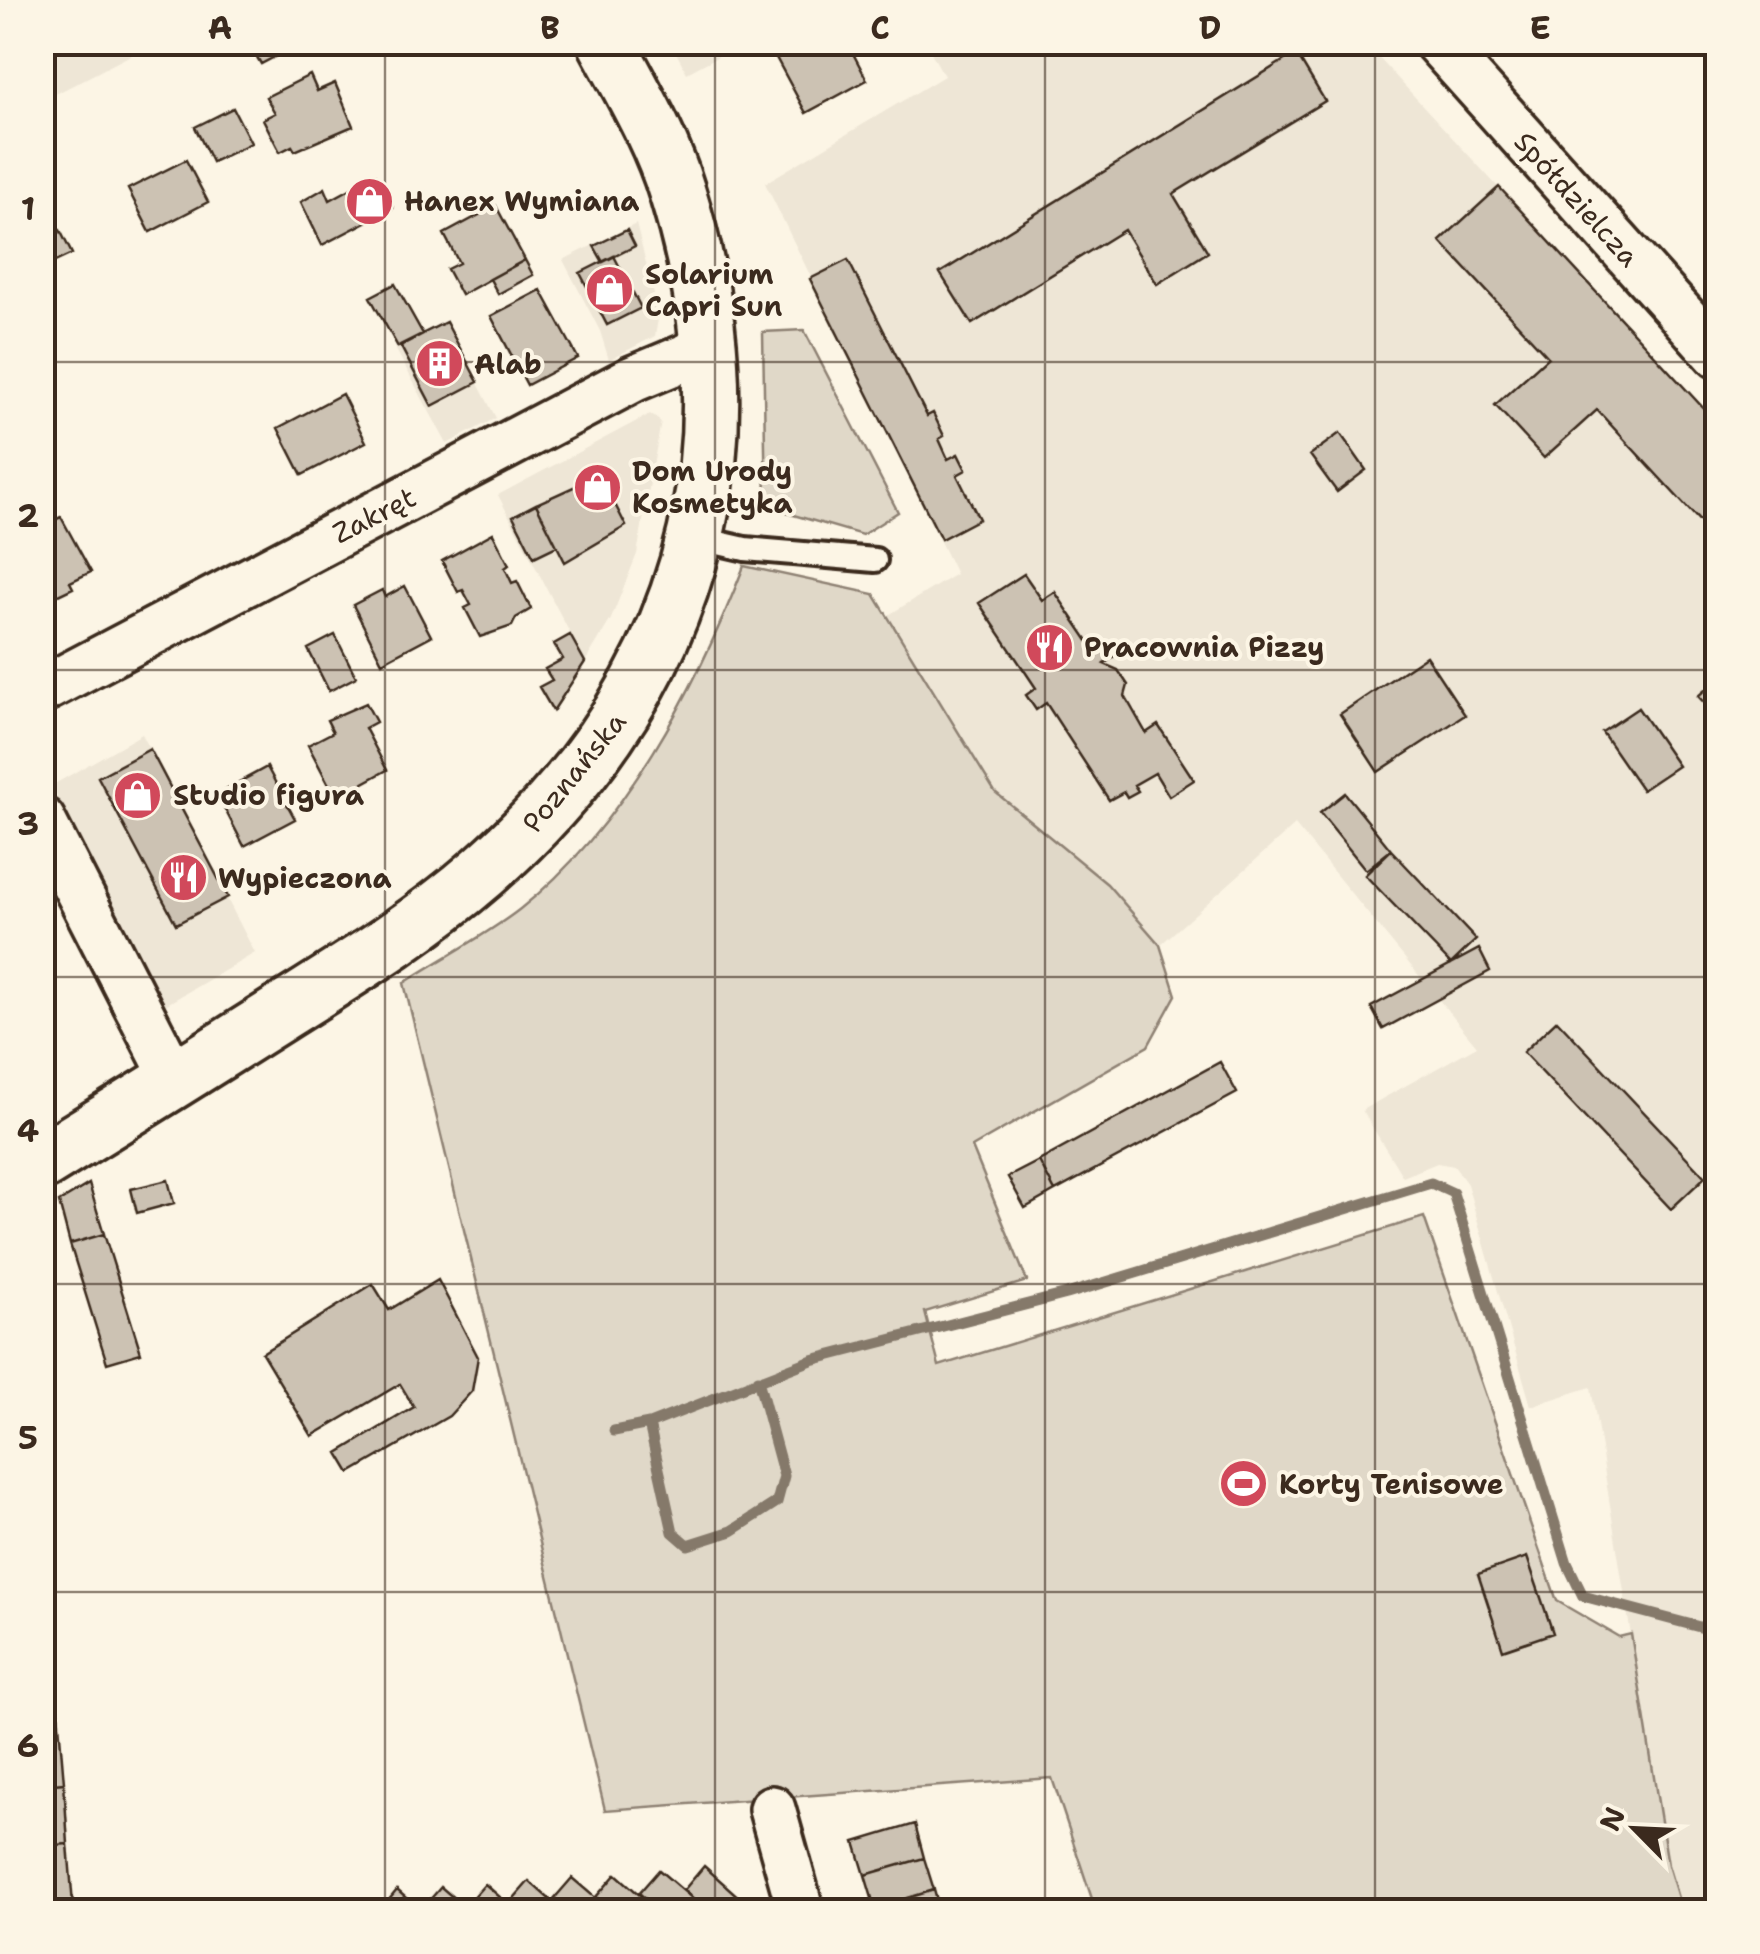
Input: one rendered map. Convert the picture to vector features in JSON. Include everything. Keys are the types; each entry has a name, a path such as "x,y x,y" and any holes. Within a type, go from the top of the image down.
{"street":[{"name":"Poznańska","path":"42,1162 438,909 534,824 602,746 630,703 677,606 697,538 710,458 708,348 695,261 677,189 649,123 606,42"},
{"name":"Spółdzielcza","path":"1437,42 1718,355"},
{"name":"Zakręt","path":"42,690 633,379 708,348"},
{"path":"42,820 174,1080"},
{"path":"772,1809 801,1912"}],"lane":[{"path":"697,538 745,549 875,560"}],"shaded area":[{"path":"43,42 154,43 48,98 43,87"},
{"path":"671,43 743,43 687,73"},
{"path":"926,43 1365,43 1717,424 1717,1911 1682,1911 1668,1865 1591,1387 1531,1406 1467,1184 1454,1166 1437,1163 1403,1177 1362,1110 1477,1046 1295,825 1160,945 1107,884 995,792 887,616 956,574 765,183 944,76"},
{"path":"636,224 659,314 655,336 609,360 600,331 563,260"},
{"name":"Alab","path":"446,322 496,418 447,444 395,348"},
{"path":"804,330 898,512 862,535 766,507 763,332"},
{"path":"650,414 661,422 637,554 611,619 585,662 498,495"},
{"path":"744,566 874,594 995,792 1107,884 1160,945 1176,995 1148,1046 972,1147 1027,1281 925,1312 939,1366 1424,1217 1557,1601 1619,1637 1631,1634 1668,1865 1682,1911 1096,1911 1052,1778 605,1810 404,983 520,909 558,876 592,838 624,796 680,706"},
{"path":"142,734 255,953 160,1008 51,786"},
{"path":"1717,1475 1717,1657 1708,1613 1704,1541"}],"building":[{"path":"248,42 298,42 299,44 261,64"},
{"path":"791,42 847,42 867,80 806,113 773,52"},
{"path":"1296,53 1325,101 1173,194 1208,252 1157,284 1124,230 972,324 940,273"},
{"path":"310,75 317,91 335,83 353,126 295,151 292,146 280,152 263,119 275,113 266,97"},
{"path":"233,108 251,143 212,162 195,127"},
{"path":"186,160 208,202 150,232 128,189"},
{"path":"376,175 393,208 322,245 301,202 325,188 330,200"},
{"path":"1499,187 1718,424 1718,541 1597,410 1544,458 1495,405 1548,357 1440,241"},
{"path":"496,206 525,260 461,295 447,269 459,263 444,234"},
{"path":"60,230 72,254 42,268 42,237"},
{"path":"627,230 635,246 603,262 594,246"},
{"name":"Solarium Capri Sun","path":"614,256 641,308 607,325 580,273"},
{"path":"525,260 533,275 498,294 490,279"},
{"path":"848,260 927,416 933,413 944,436 939,439 948,459 958,454 966,470 957,475 979,519 941,539 810,279"},
{"path":"395,284 423,334 398,347 370,297"},
{"path":"541,290 578,358 527,385 491,316"},
{"name":"Alab","path":"446,322 478,382 432,406 400,345"},
{"path":"342,394 366,442 302,475 278,428"},
{"path":"1340,433 1366,470 1337,492 1310,455"},
{"path":"600,475 626,526 565,562 536,504"},
{"path":"536,504 557,546 534,557 513,516"},
{"path":"61,517 91,572 70,582 73,588 54,597 42,574 42,526"},
{"path":"493,533 509,565 505,568 512,583 517,581 531,609 516,618 512,626 480,637 465,608 471,605 463,590 458,592 442,561"},
{"path":"1024,574 1042,600 1055,592 1095,651 1105,644 1113,657 1104,664 1118,670 1128,685 1125,696 1146,733 1158,725 1194,780 1169,796 1155,773 1134,785 1138,791 1127,797 1124,792 1109,800 1046,703 1036,710 1026,695 1036,688 979,603"},
{"path":"405,586 431,636 382,662 353,605 382,590 385,597"},
{"path":"335,635 356,677 329,691 308,649"},
{"path":"570,635 585,662 553,711 539,687 552,680 545,669 563,659 554,644"},
{"path":"1426,656 1465,715 1378,772 1340,714"},
{"path":"1713,683 1718,704 1711,710 1698,696"},
{"path":"366,703 376,722 365,728 387,770 336,798 308,745 333,732 327,720"},
{"path":"1638,708 1678,766 1642,790 1602,732"},
{"path":"150,749 228,897 176,924 98,777"},
{"path":"267,767 295,819 244,846 217,794"},
{"path":"1345,793 1391,850 1366,870 1320,813"},
{"path":"1391,850 1476,940 1451,964 1365,875"},
{"path":"1479,949 1490,971 1383,1029 1371,1007"},
{"path":"1557,1020 1705,1177 1671,1209 1523,1052"},
{"path":"1220,1062 1237,1093 1055,1191 1039,1161"},
{"path":"1039,1161 1055,1191 1025,1208 1008,1177"},
{"path":"168,1180 174,1203 137,1213 131,1189"},
{"path":"89,1184 104,1234 70,1244 59,1202"},
{"path":"104,1234 141,1353 107,1363 70,1244"},
{"path":"438,1280 478,1357 472,1391 449,1416 350,1473 338,1453 414,1407 400,1384 312,1436 262,1353 373,1284 389,1310"},
{"path":"1527,1557 1553,1633 1503,1650 1478,1574"},
{"path":"49,1601 54,1662 42,1663 42,1602"},
{"path":"54,1662 59,1723 42,1724 42,1663"},
{"path":"59,1723 64,1783 42,1785 42,1724"},
{"path":"64,1783 68,1844 42,1846 42,1785"},
{"path":"915,1824 924,1858 865,1875 855,1842"},
{"path":"68,1844 73,1905 42,1907 42,1846"},
{"path":"924,1858 934,1890 875,1908 865,1875"},
{"path":"704,1866 751,1908 748,1912 708,1912 684,1890"},
{"path":"659,1870 707,1911 660,1912 639,1893"},
{"path":"616,1874 659,1912 613,1912 596,1897"},
{"path":"572,1878 612,1912 565,1912 552,1901"},
{"path":"529,1881 564,1912 518,1912 509,1904"},
{"path":"485,1884 517,1912 470,1912 465,1907"},
{"path":"441,1887 470,1912 421,1910"},
{"path":"397,1890 422,1912 379,1912"},
{"path":"934,1890 940,1912 876,1912 875,1908"},
{"path":"73,1905 74,1912 42,1912 42,1907"}],"waterway":[{"path":"614,1431 649,1424 812,1360 1067,1294 1431,1183 1453,1193 1567,1563 1583,1596 1711,1630"},
{"path":"649,1424 673,1532 688,1545 732,1531 777,1502 784,1476 758,1380"}],"place":[{"name":"Hanex Wymiana","path":"369,201"},
{"name":"Solarium Capri Sun","path":"610,290"},
{"name":"Alab","path":"439,364"},
{"name":"Dom Urody Kosmetyka","path":"597,487"},
{"name":"Pracownia Pizzy","path":"1049,647"},
{"name":"Studio figura","path":"138,795"},
{"name":"Wypieczona","path":"183,878"},
{"name":"Korty Tenisowe","path":"1244,1484"}]}
